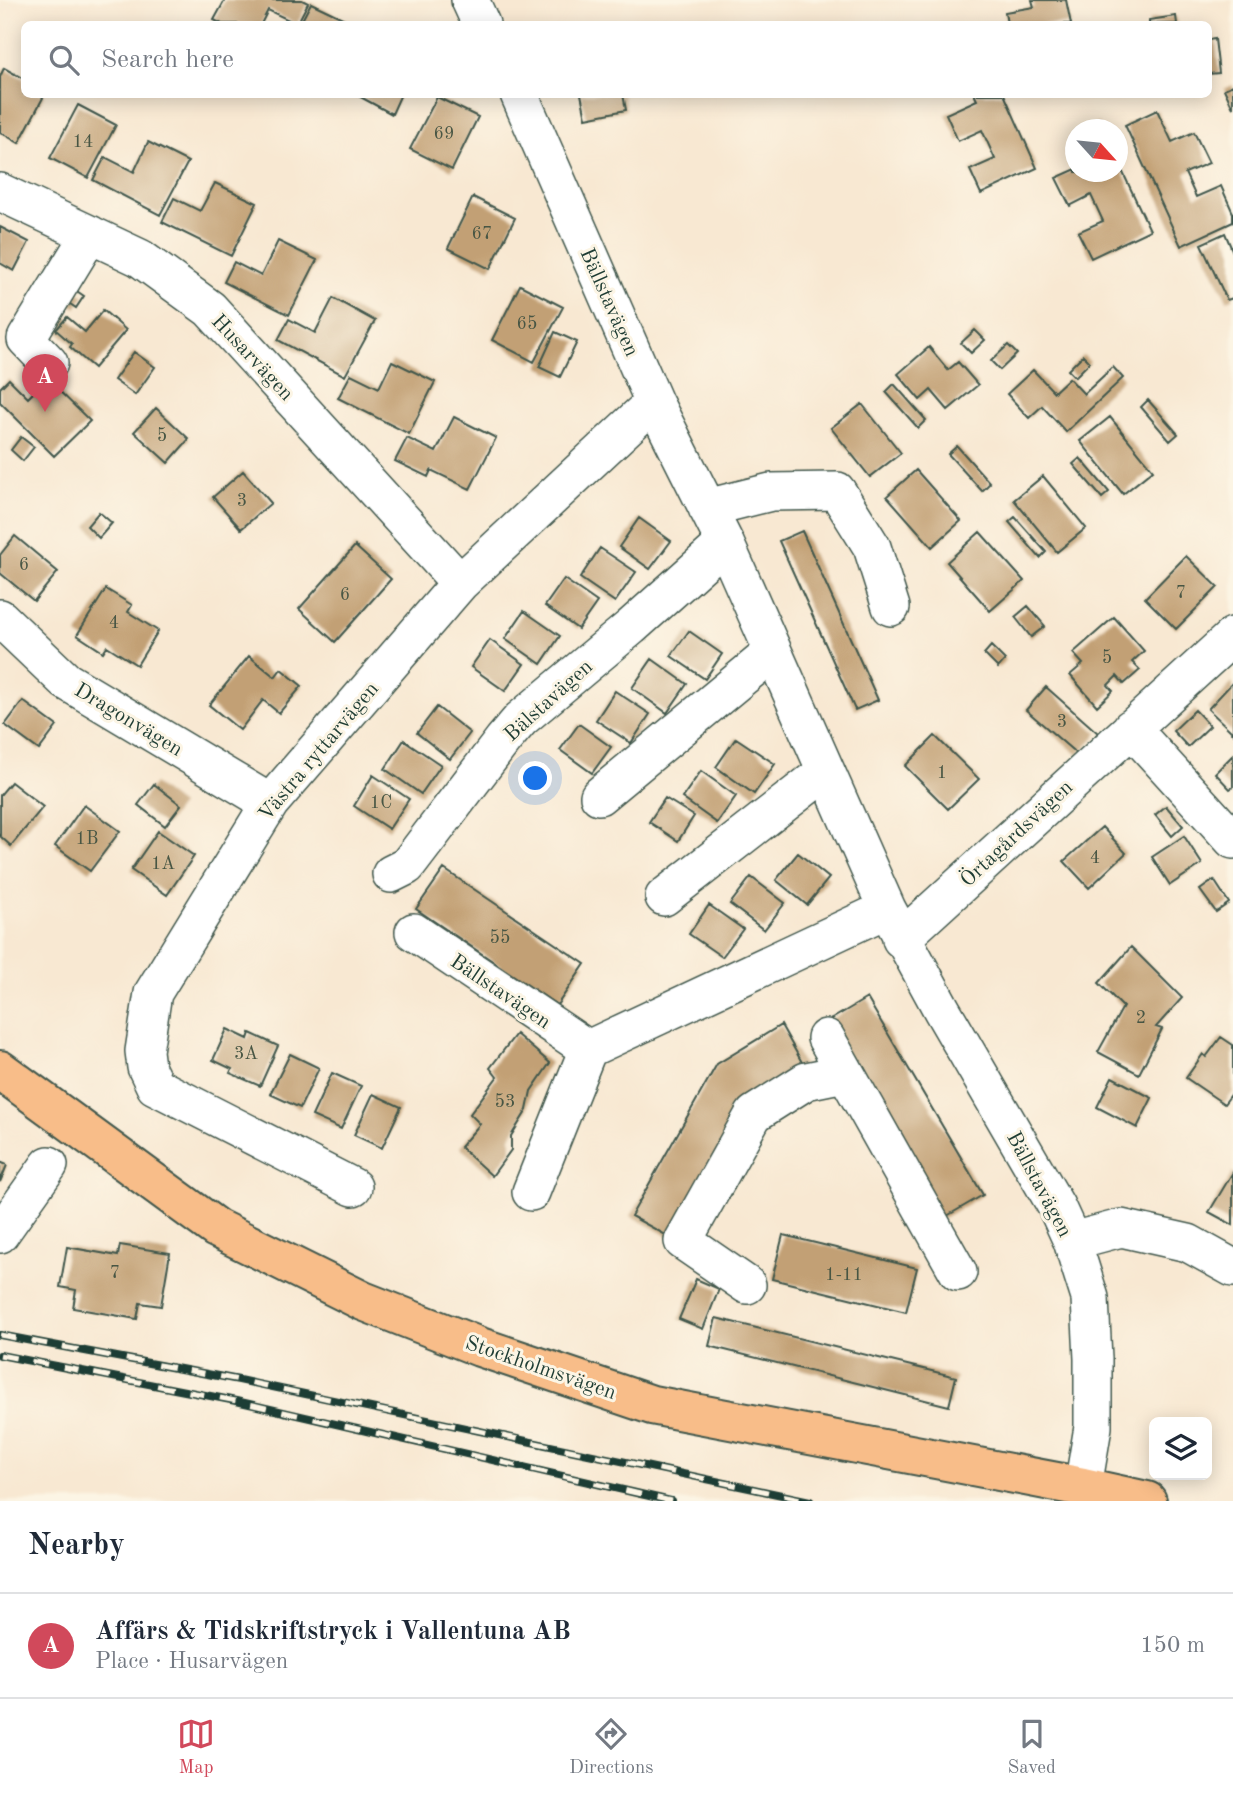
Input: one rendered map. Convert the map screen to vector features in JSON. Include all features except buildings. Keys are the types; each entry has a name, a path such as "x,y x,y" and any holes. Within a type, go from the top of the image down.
{"main road":[{"name":"Stockholmsvägen","path":"0,1070 216,1228 363,1301 480,1347 652,1405 1147,1501"}],"street":[{"name":"Bällstavägen","path":"521,98 654,402 725,543 894,924 1056,1206 1072,1241 1090,1298 1092,1335 1093,1427 1083,1487"},
{"name":"Husarvägen","path":"0,192 140,258 209,309 460,583"},
{"path":"49,363 26,339 90,234"},
{"name":"Västra ryttarvägen","path":"353,1187 155,1086 146,1067 144,1051 153,993 270,803 460,583 654,402"},
{"path":"707,508 771,492 837,491 872,547 891,607"},
{"name":"Bälstavägen","path":"391,874 407,866 522,719 725,543"},
{"name":"Dragonvägen","path":"0,618 65,681 270,803"},
{"name":"Örtagårdsvägen","path":"894,924 1131,728 1233,636"},
{"path":"599,796 773,652"},
{"path":"1131,728 1233,840"},
{"path":"664,897 826,771"},
{"path":"531,1192 588,1049 894,924"},
{"name":"Bällstavägen","path":"414,932 588,1049"},
{"path":"826,1038 958,1272"},
{"path":"747,1285 683,1241 754,1114 806,1081 845,1073"},
{"path":"0,1234 49,1165"},
{"path":"1072,1241 1121,1228 1188,1243 1233,1268"}],"railway":[{"path":"0,1335 239,1380 810,1501"},
{"path":"0,1355 236,1401 671,1501"}],"place":[{"name":"Affärs & Tidskriftstryck i Vallentuna AB","path":"45,412"}]}
